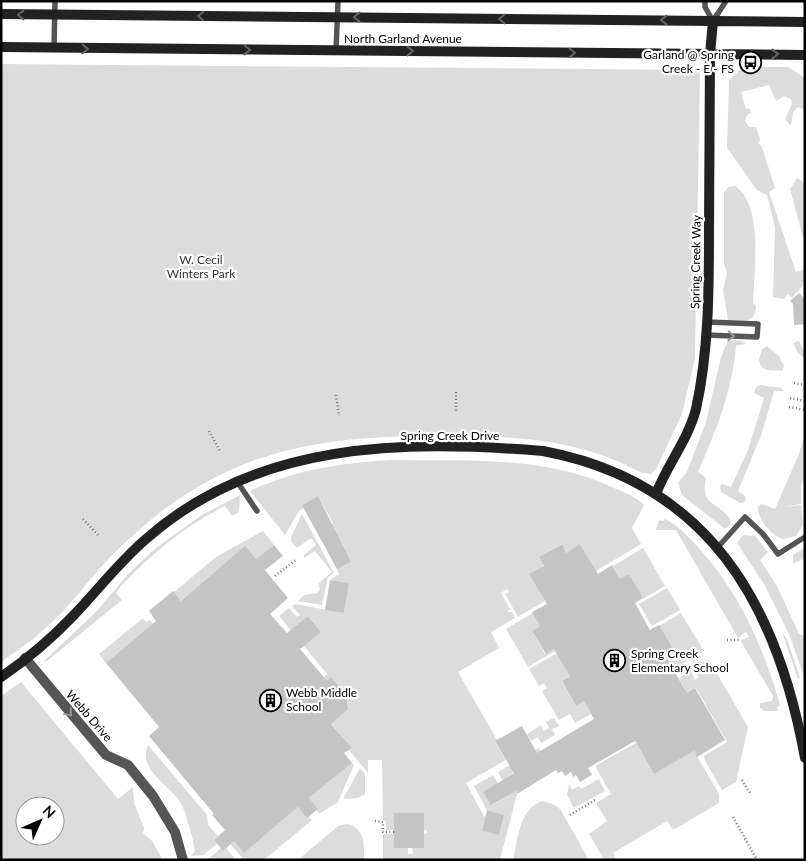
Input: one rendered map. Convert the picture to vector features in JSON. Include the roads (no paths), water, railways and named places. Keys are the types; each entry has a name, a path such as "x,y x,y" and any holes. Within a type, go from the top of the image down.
{"main road":[{"name":"North Garland Avenue","path":"1,14 805,22"},
{"name":"Spring Creek Way","path":"656,494 663,477 679,451 695,410 706,334 710,54 713,21"},
{"name":"North Garland Avenue","path":"1,47 805,55"},
{"name":"Spring Creek Drive","path":"1,677 72,616 124,558 147,538 180,513 236,480 298,460 374,449 516,449 568,456 612,472 656,494 680,512 718,547 752,595 766,622 800,730 805,758"}],"street":[{"name":"Webb Drive","path":"24,658 106,755 128,765 140,780 171,824 183,860"}],"lane":[{"path":"54,48 55,1"},
{"path":"336,51 338,1"},
{"path":"705,1 704,7 713,21 726,1"},
{"path":"706,334 757,337 758,324 707,322"},
{"path":"236,480 257,511"},
{"path":"718,547 745,517 763,534 778,554 805,537"}],"place":[{"name":"Garland @ Spring Creek - E - FS","path":"750,62"},
{"name":"Spring Creek Elementary School","path":"615,661"},
{"name":"Webb Middle School","path":"270,700"}],"park label":[{"name":"W. Cecil Winters Park","path":"201,267"}]}
